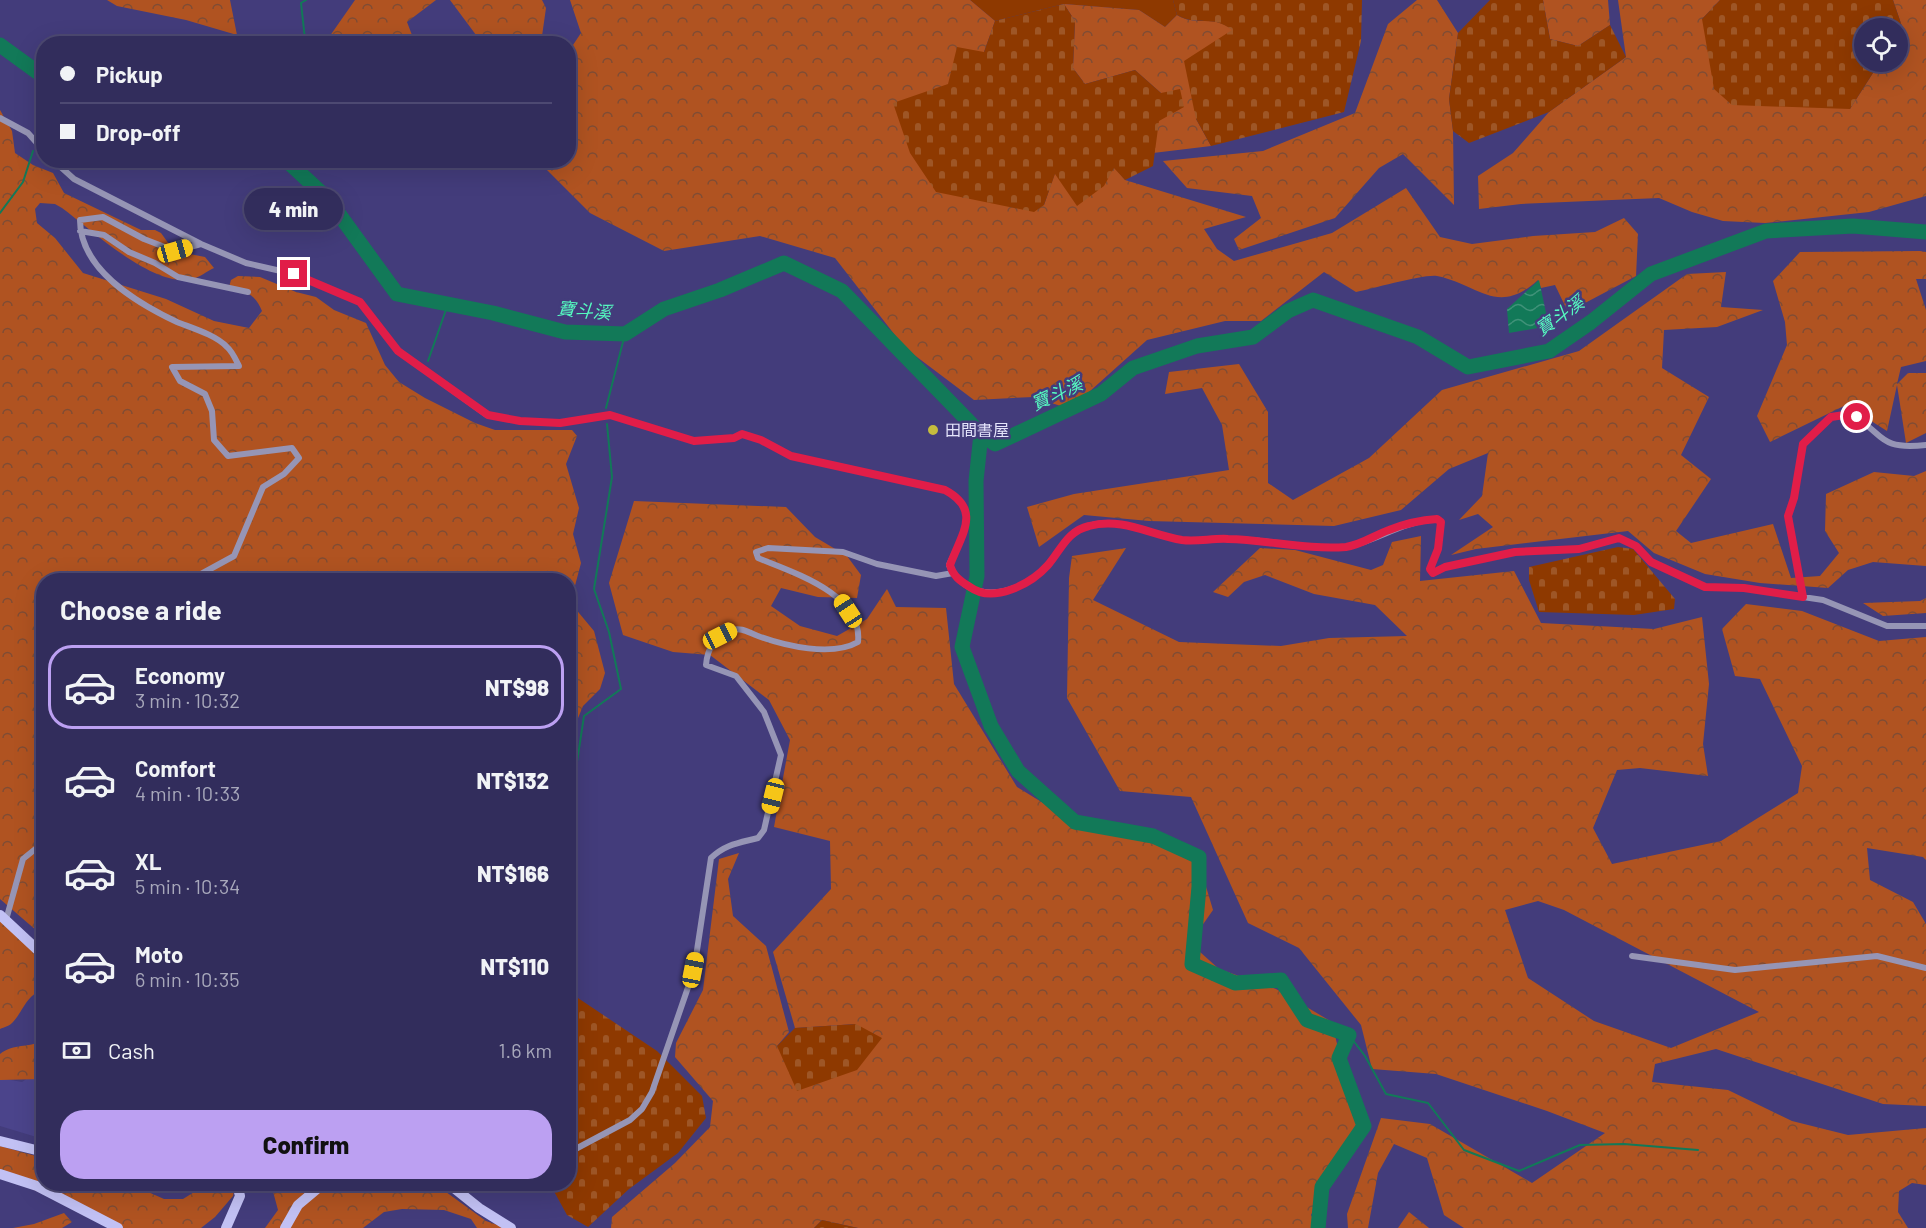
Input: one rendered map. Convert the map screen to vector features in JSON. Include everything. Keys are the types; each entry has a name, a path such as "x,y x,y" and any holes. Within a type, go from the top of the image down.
{"street":[{"path":"0,118 28,133 36,142"},
{"path":"62,168 74,179 201,244 246,263 294,274 360,302 398,351 488,415 520,421 560,423 610,415 694,441 734,438 742,434 761,440 791,456 945,490 959,498 965,505 968,518 950,565 952,573 974,590 991,594 1010,590 1028,581 1047,566 1064,541 1082,528 1100,523 1120,524 1184,540 1229,539 1338,547 1363,542 1409,524 1437,519 1441,522 1442,531 1430,569 1433,573 1445,567 1515,552 1579,549 1619,538 1636,546 1651,562 1705,587 1744,588 1823,600 1887,626 1926,626"},
{"path":"201,244 175,251 144,239 103,217 80,220 80,231 89,257 114,282 154,311 227,346 239,366 172,367 180,381 205,394 212,411 214,440 228,456 292,448 299,458 285,474 263,487 234,556 203,573"},
{"path":"80,231 104,234 129,252 155,262 178,277 248,292"},
{"path":"1803,597 1788,516 1794,498 1803,444 1831,417 1851,414 1889,445 1901,447 1926,445"},
{"path":"576,1149 630,1120 642,1109 664,1058 693,970 711,858 721,848 740,841 758,838 764,830 781,755 764,712 736,676 706,665 712,644 732,630 744,630 807,648 836,648 858,642 860,629 837,594 758,558 756,552 768,548 830,550 936,576 952,573"},
{"path":"36,848 23,859 3,917 36,948"},
{"path":"1632,956 1735,970 1877,956 1926,968"},
{"path":"0,1142 36,1150"},
{"path":"0,1174 36,1186"},
{"path":"47,1191 118,1228"},
{"path":"226,1228 240,1196 239,1191"},
{"path":"285,1228 298,1205 315,1191"},
{"path":"459,1191 511,1228"}],"shaded area":[{"path":"36,1073 36,1137 0,1126 0,1078 22,1082"}],"green space":[{"path":"107,0 230,0 237,35 186,20 117,6"},
{"path":"355,0 436,0 407,22 412,36 330,36"},
{"path":"450,0 542,0 546,8 542,36 477,36"},
{"path":"570,0 970,0 995,21 984,52 1044,205 1055,173 1114,167 1125,180 1246,217 1204,229 1217,249 1234,261 1332,233 1406,188 1440,237 1472,244 1533,236 1595,232 1624,218 1638,234 1636,276 1568,312 1555,285 1541,288 1538,280 1524,291 1511,296 1499,297 1437,276 1409,279 1356,292 1324,272 1261,321 1225,321 1147,340 1070,409 1033,397 974,400 905,348 835,258 760,236 664,251 590,213 545,168 576,168 576,40 581,33"},
{"path":"970,0 1173,0 1177,15 1165,27 1139,10 1064,4 995,21"},
{"path":"1173,0 1362,0 1361,41 1344,112 1211,146 1196,119 1184,61 1232,30 1225,25 1211,21 1192,20 1177,15"},
{"path":"1417,0 1437,0 1458,33 1449,99 1453,131 1454,205 1403,154 1379,168 1335,218 1239,250 1234,239 1261,218 1252,196 1187,188 1163,161 1263,151 1355,113 1388,24"},
{"path":"1490,0 1543,0 1550,39 1578,46 1610,25 1626,57 1549,112 1469,143 1453,131 1449,99 1458,33"},
{"path":"1543,0 1608,0 1610,25 1578,46 1550,39"},
{"path":"1618,0 1720,0 1702,19 1850,109 1874,72 1908,72 1908,18 1899,18 1893,0 1926,0 1926,196 1869,212 1765,223 1723,221 1692,212 1659,198 1521,204 1479,209 1478,176 1513,153 1549,112 1626,57"},
{"path":"1720,0 1893,0 1899,18 1854,18 1854,72 1874,72 1850,109 1732,105 1714,89 1702,19"},
{"path":"1064,4 1139,10 1165,27 1177,15 1185,19 1218,22 1233,30 1196,119 1211,146 1153,153 1161,93 1135,70 1085,84 1073,68 1075,21"},
{"path":"1064,4 1075,21 1073,68 1085,84 1135,70 1161,93 1180,89 1184,107 1159,121 1153,166 1125,180 1114,168 1104,186 1077,206 1055,174 1044,205 1034,212 936,192 910,153 893,103 948,84 957,47 984,52 995,21"},
{"path":"0,110 12,131 15,153 36,168 53,173 64,193 141,230 155,230 161,233 174,251 205,257 214,268 193,279 177,280 160,275 124,256 62,208 55,204 40,203 35,209 37,223 55,238 83,273 166,299 214,321 249,328 262,311 249,294 229,287 231,280 238,276 260,277 296,292 316,297 334,310 366,323 385,365 399,382 475,423 495,430 572,430 577,436 566,464 579,508 573,534 581,563 576,582 576,573 36,573 36,930 0,899"},
{"path":"1800,252 1926,252 1926,279 1916,279 1926,310 1926,361 1901,367 1897,384 1908,373 1926,373 1926,433 1906,443 1897,385 1887,431 1846,405 1770,442 1757,416 1787,345 1785,322 1773,281"},
{"path":"1726,272 1721,307 1763,310 1717,327 1664,330 1662,368 1709,397 1681,455 1711,479 1676,531 1691,543 1773,524 1791,578 1820,576 1839,553 1825,531 1826,494 1874,472 1914,476 1926,471 1926,566 1873,562 1848,570 1828,588 1760,583 1705,574 1654,553 1628,531 1476,549 1451,555 1493,527 1478,514 1459,520 1482,496 1488,453 1449,469 1401,510 1334,526 1149,521 1084,515 1039,547 1027,507 1074,494 1229,470 1222,425 1202,388 1165,394 1169,372 1239,364 1268,412 1268,483 1293,500 1369,458 1442,390 1579,351 1687,274"},
{"path":"634,501 786,507 815,537 847,556 861,575 857,598 818,597 781,588 771,606 800,626 837,636 867,619 887,589 896,607 946,608 954,684 1017,787 1071,820 1133,833 1196,853 1213,910 1190,943 1219,969 1276,989 1332,1022 1340,1057 1363,1111 1311,1215 1318,1228 858,1228 822,1220 814,1228 611,1228 612,1217 675,1163 710,1127 713,1101 675,1057 676,1043 703,990 719,859 739,853 728,879 733,916 766,946 789,1032 777,1046 856,1024 795,1028 773,952 831,889 830,841 774,827 790,740 769,700 710,655 673,652 623,635 609,583"},
{"path":"1421,536 1420,581 1514,571 1541,623 1654,629 1702,617 1709,684 1703,744 1708,776 1640,768 1617,770 1593,828 1612,864 1721,841 1798,793 1802,766 1760,679 1735,676 1722,629 1746,604 1802,611 1879,641 1926,637 1926,860 1923,857 1867,848 1870,880 1913,902 1926,924 1926,1106 1883,1104 1716,1049 1655,1064 1652,1082 1728,1090 1792,1121 1848,1135 1926,1128 1926,1185 1912,1183 1899,1191 1898,1212 1908,1228 1464,1228 1444,1215 1427,1158 1394,1144 1378,1173 1368,1228 1348,1228 1347,1214 1381,1118 1430,1124 1532,1183 1605,1133 1436,1074 1372,1069 1361,1025 1299,948 1248,923 1191,797 1120,791 1067,698 1069,578 1072,556 1126,548 1093,600 1179,642 1281,646 1329,638 1407,636 1375,605 1314,594 1265,575 1244,582 1228,597 1213,592 1260,548 1295,550 1371,570 1383,565 1392,542","holes":["1538,901 1564,910 1759,1012 1671,1048 1594,1021 1528,978 1505,910"]},
{"path":"1618,547 1633,549 1675,599 1674,609 1634,615 1539,612 1529,580 1529,567"},
{"path":"1926,598 1926,613 1883,616 1863,603 1920,601"},
{"path":"576,609 594,631 605,673 600,689 583,706 576,723"},
{"path":"0,918 36,953 36,993 12,1023 0,1029"},
{"path":"576,997 657,1051 702,1096 706,1118 678,1153 629,1189 588,1227 567,1215 554,1191 576,1191"},
{"path":"856,1024 882,1038 857,1070 797,1091 777,1046 795,1028"},
{"path":"36,1043 36,1079 0,1080 0,1054 11,1048"},
{"path":"0,1146 36,1156 36,1191 0,1174"},
{"path":"37,1191 146,1191 164,1199 183,1199 196,1191 234,1191 233,1196 215,1217 201,1228 109,1228 101,1221"},
{"path":"273,1191 445,1191 486,1221 506,1228 477,1228 471,1219 444,1210 402,1209 384,1212 363,1228 265,1228 278,1210"},
{"path":"1409,1212 1429,1228 1398,1228"},
{"path":"64,1213 72,1222 62,1228 13,1228 34,1224"},
{"path":"822,1220 858,1228 814,1228"}],"water":[{"path":"1539,280 1548,322 1538,328 1509,333 1507,309"}],"waterway":[{"path":"305,36 301,3 306,0"},
{"name":"寶斗溪","path":"0,45 36,71"},
{"path":"0,213 23,182 33,151"},
{"name":"寶斗溪","path":"295,168 328,199 397,294 493,313 565,332 625,334 664,309 720,290 784,263 842,291 981,434 995,444 1101,394 1133,368 1197,346 1253,337 1288,311 1313,300 1418,337 1468,367 1549,351 1591,322 1651,274 1766,231 1853,226 1926,232"},
{"path":"428,361 448,304"},
{"path":"606,408 625,334"},
{"path":"576,768 584,716 621,689 609,632 594,589 612,477 607,424"},
{"path":"981,434 976,481 977,576 962,647 991,726 1018,771 1075,822 1153,836 1199,857 1199,887 1192,964 1235,983 1281,980 1307,1020 1349,1035 1339,1058 1364,1126 1322,1187 1318,1228"},
{"path":"1349,1035 1365,1056 1386,1094 1428,1103 1464,1150 1519,1171 1580,1145 1624,1144 1698,1150"}],"place":[{"name":"田間書屋","path":"933,430"}],"route":[{"path":"294,274 360,302 398,351 488,415 520,421 560,423 610,415 694,441 715,441 734,438 742,434 761,440 791,456 872,472 945,490 959,498 965,505 968,518 950,565 952,573 974,590 991,594 1010,590 1028,581 1047,566 1064,541 1082,528 1100,523 1120,524 1184,540 1229,539 1284,545 1348,547 1388,530 1437,519 1441,522 1442,531 1430,569 1433,573 1445,567 1515,552 1579,549 1619,538 1636,546 1651,562 1705,587 1744,588 1803,597 1788,516 1794,498 1803,444 1831,417 1851,414 1857,417"}]}
